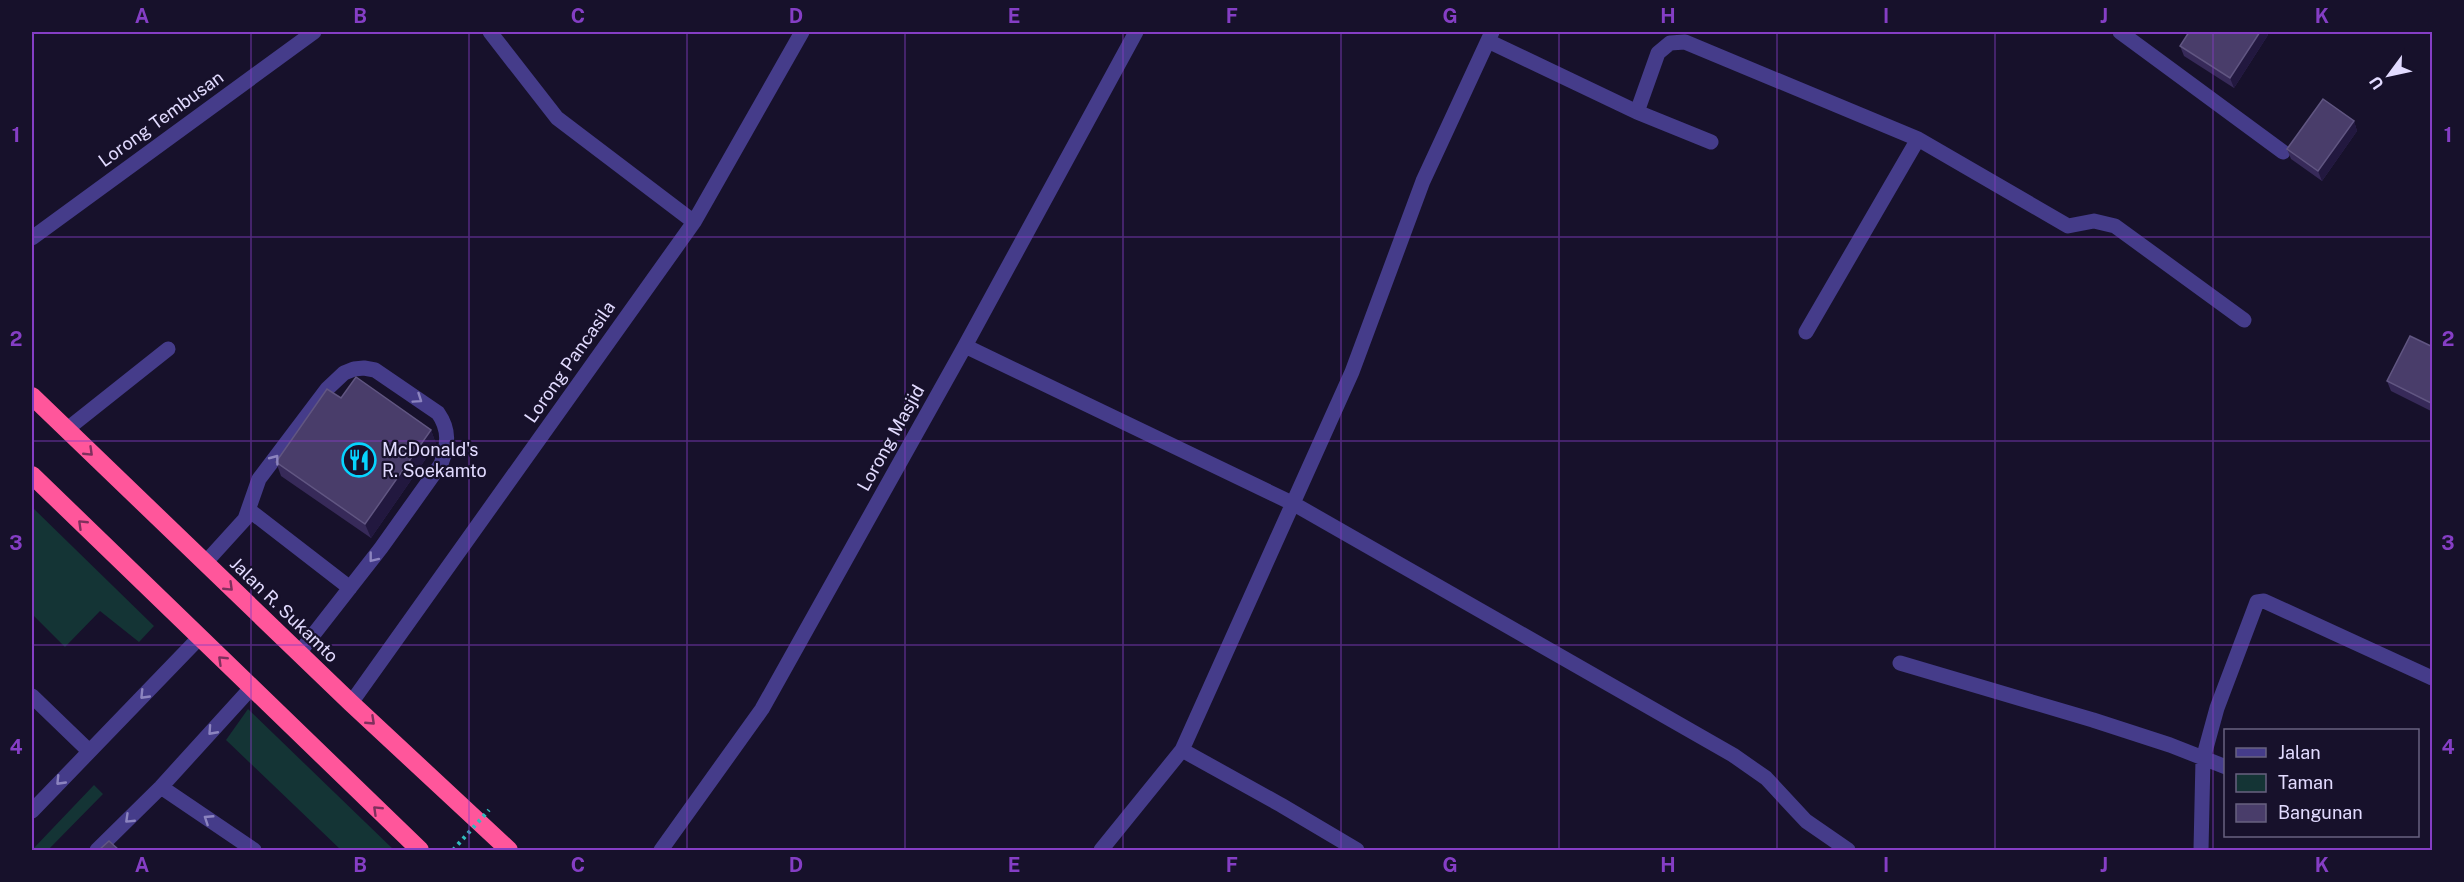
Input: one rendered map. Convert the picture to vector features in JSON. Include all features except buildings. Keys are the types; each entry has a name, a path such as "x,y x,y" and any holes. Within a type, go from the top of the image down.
{"highway":[{"name":"Jalan R. Sukamto","path":"32,396 299,654 509,850"},
{"path":"32,475 39,490 200,638 420,850"}],"street":[{"name":"Lorong Tembusan","path":"32,238 314,32"},
{"path":"490,32 557,118 694,222"},
{"name":"Lorong Pancasila","path":"351,703 694,222 802,32"},
{"name":"Lorong Masjid","path":"661,850 762,709 1136,32"},
{"path":"2120,32 2283,152"},
{"path":"1101,850 1182,750 1352,372 1423,181 1490,36 1636,112 1711,142"},
{"path":"1636,112 1658,53 1670,43 1686,42 1918,139 2067,226 2094,221 2115,226 2244,320"},
{"path":"1806,332 1918,139"},
{"path":"964,346 1294,504 1733,754 1766,778 1806,821 1848,850"},
{"path":"66,430 168,349"},
{"path":"205,564 245,519 259,479 327,389 344,373 364,368 375,370 438,413 444,422 448,436 447,449 441,464 299,654"},
{"path":"249,510 350,588"},
{"path":"2201,850 2203,759 2217,708 2252,611 2260,600 2433,678"},
{"path":"32,811 200,638"},
{"path":"1900,663 2104,723 2224,766"},
{"path":"97,850 161,788 251,688"},
{"path":"32,696 89,751"},
{"path":"1182,750 1357,850"},
{"path":"161,788 254,850"}],"path":[{"path":"453,850 489,810"}],"green space":[{"path":"32,507 154,626 139,642 100,611 65,647 32,614"},
{"path":"248,709 394,850 341,850 226,740"},
{"path":"94,785 103,794 48,850 32,850"}],"place":[{"name":"McDonald's R. Soekamto","path":"359,460"}]}
